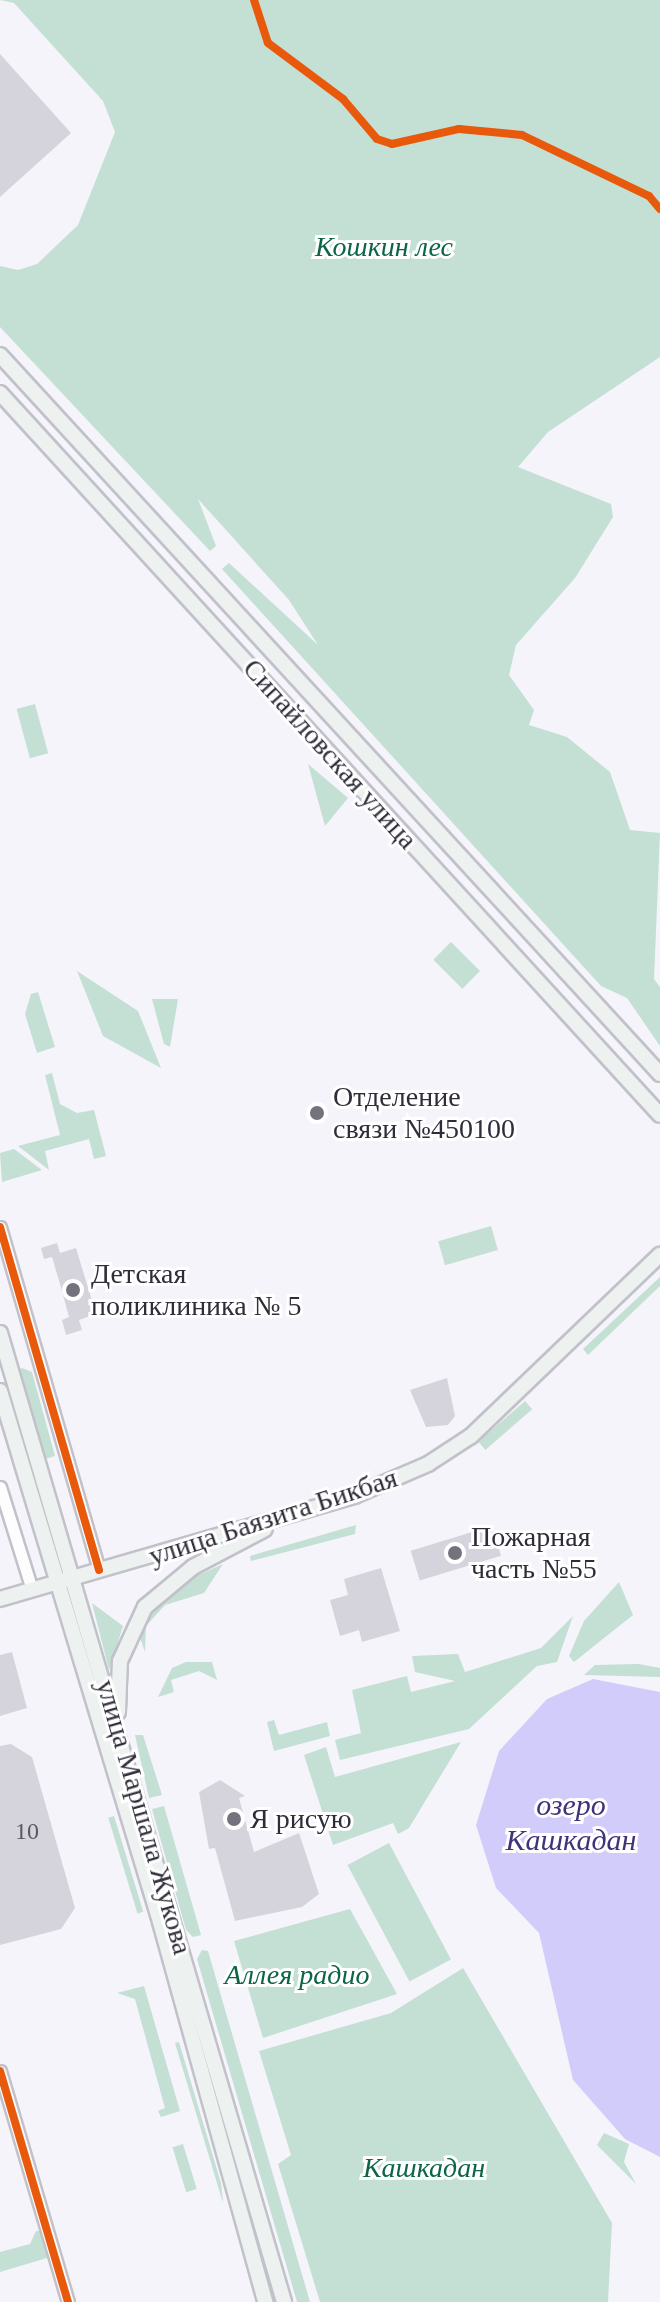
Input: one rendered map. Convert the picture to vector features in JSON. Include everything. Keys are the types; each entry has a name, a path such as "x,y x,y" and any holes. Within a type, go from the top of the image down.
{"main road":[{"name":"Сипайловская улица","path":"0,355 660,1074"},
{"name":"Сипайловская улица","path":"0,393 660,1115"},
{"name":"улица Баязита Бикбая","path":"0,1599 392,1483 449,1453 660,1255"},
{"name":"улица Маршала Жукова","path":"0,1333 284,2302"},
{"name":"улица Маршала Жукова","path":"0,1391 238,2192 265,2302"},
{"path":"118,1728 120,1661 145,1607 193,1567 242,1544 285,1516"}],"street":[{"path":"0,1227 99,1570"},
{"path":"0,1487 32,1590"},
{"path":"0,2071 68,2302"}],"green space":[{"name":"Кошкин лес","path":"0,0 660,0 660,357 548,432 518,467 611,504 613,517 575,578 516,645 509,675 534,710 529,725 567,737 610,772 630,830 660,833 654,979 660,987 660,1046 627,998 601,986 222,569 229,563 318,645 289,600 198,499 216,546 210,551 0,327 0,266 18,270 37,264 78,225 115,132 103,101 14,3"},
{"path":"35,704 48,753 30,758 17,709"},
{"path":"308,764 348,798 325,826"},
{"path":"451,942 480,971 462,989 433,960"},
{"path":"77,971 138,1011 161,1068 103,1036"},
{"path":"38,992 55,1047 37,1053 25,1014 31,994"},
{"path":"152,999 178,999 170,1047 164,1044"},
{"path":"52,1073 60,1104 77,1113 94,1110 106,1156 94,1159 89,1139 45,1151 49,1170 18,1146 60,1135 45,1075"},
{"path":"14,1149 42,1170 2,1182 0,1153"},
{"path":"491,1226 498,1250 445,1265 438,1241"},
{"path":"660,1277 660,1286 588,1355 583,1349"},
{"path":"22,1368 32,1372 55,1456 42,1460 18,1371"},
{"path":"525,1401 532,1409 485,1450 478,1442"},
{"path":"356,1525 355,1534 251,1561 250,1556"},
{"path":"223,1564 204,1593 165,1605 146,1626 145,1652 137,1629 147,1613 183,1582"},
{"path":"619,1582 633,1615 574,1662 569,1656 584,1621"},
{"path":"92,1603 123,1626 109,1670"},
{"path":"573,1616 557,1662 537,1666 469,1729 340,1760 335,1740 361,1733 352,1690 407,1676 411,1692 455,1681 415,1672 412,1656 458,1654 465,1672 541,1648"},
{"path":"186,1662 212,1662 217,1680 199,1671 171,1680 174,1692 158,1697 172,1668"},
{"path":"639,1664 660,1668 660,1677 584,1675 595,1665"},
{"path":"274,1720 279,1735 327,1722 330,1736 274,1751 267,1722"},
{"path":"135,1735 143,1735 162,1795 149,1798"},
{"path":"461,1742 409,1828 398,1834 393,1823 333,1845 304,1755 326,1747 335,1777"},
{"path":"164,1806 201,1935 193,1937 186,1930 152,1809"},
{"path":"114,1816 143,1912 137,1913 108,1818"},
{"path":"389,1843 451,1960 409,1982 348,1865"},
{"name":"Аллея радио","path":"350,1909 397,1994 263,2038 234,1941"},
{"path":"202,1950 208,1951 310,2302 297,2302 197,1959"},
{"name":"Кашкадан","path":"463,1968 612,2223 608,2302 320,2302 278,2164 291,2155 259,2051 391,2013"},
{"path":"144,1986 180,2111 161,2117 158,2111 165,2108 135,1999 117,1993"},
{"path":"179,2042 221,2183 223,2203 175,2043"},
{"path":"604,2133 629,2144 624,2162 636,2184 597,2145"},
{"path":"183,2144 197,2189 186,2192 172,2147"},
{"path":"36,2231 44,2231 47,2258 0,2272 0,2252 30,2244"}],"water":[{"name":"озеро Кашкадан","path":"593,1679 660,1692 660,2157 625,2139 573,2080 539,1933 496,1888 476,1825 499,1751 547,1699"}],"building":[{"path":"0,54 71,133 0,197"},
{"name":"Детская поликлиника № 5","path":"57,1243 60,1253 76,1248 96,1314 79,1320 82,1330 66,1335 62,1320 69,1317 60,1284 52,1257 44,1259 41,1248"},
{"path":"447,1378 455,1416 448,1425 426,1427 410,1390"},
{"name":"Пожарная часть №55","path":"492,1526 501,1556 420,1580 411,1551"},
{"path":"381,1568 400,1631 362,1642 359,1630 340,1636 330,1600 348,1595 344,1579"},
{"path":"12,1652 27,1708 0,1716 0,1655"},
{"path":"11,1744 32,1757 75,1908 61,1929 0,1945 0,1746"},
{"path":"220,1780 245,1796 239,1798 254,1852 299,1833 319,1894 302,1907 235,1921 215,1848 209,1849 199,1792"}],"cycle path":[{"path":"254,0 268,43 343,99 377,139 392,144 459,129 522,135 649,196 660,209"},
{"path":"0,1227 99,1570"},
{"path":"0,2071 68,2302"}],"place":[{"name":"Отделение связи №450100","path":"317,1113"},
{"name":"Детская поликлиника № 5","path":"73,1290"},
{"name":"Пожарная часть №55","path":"455,1553"},
{"name":"Я рисую","path":"234,1819"}]}
